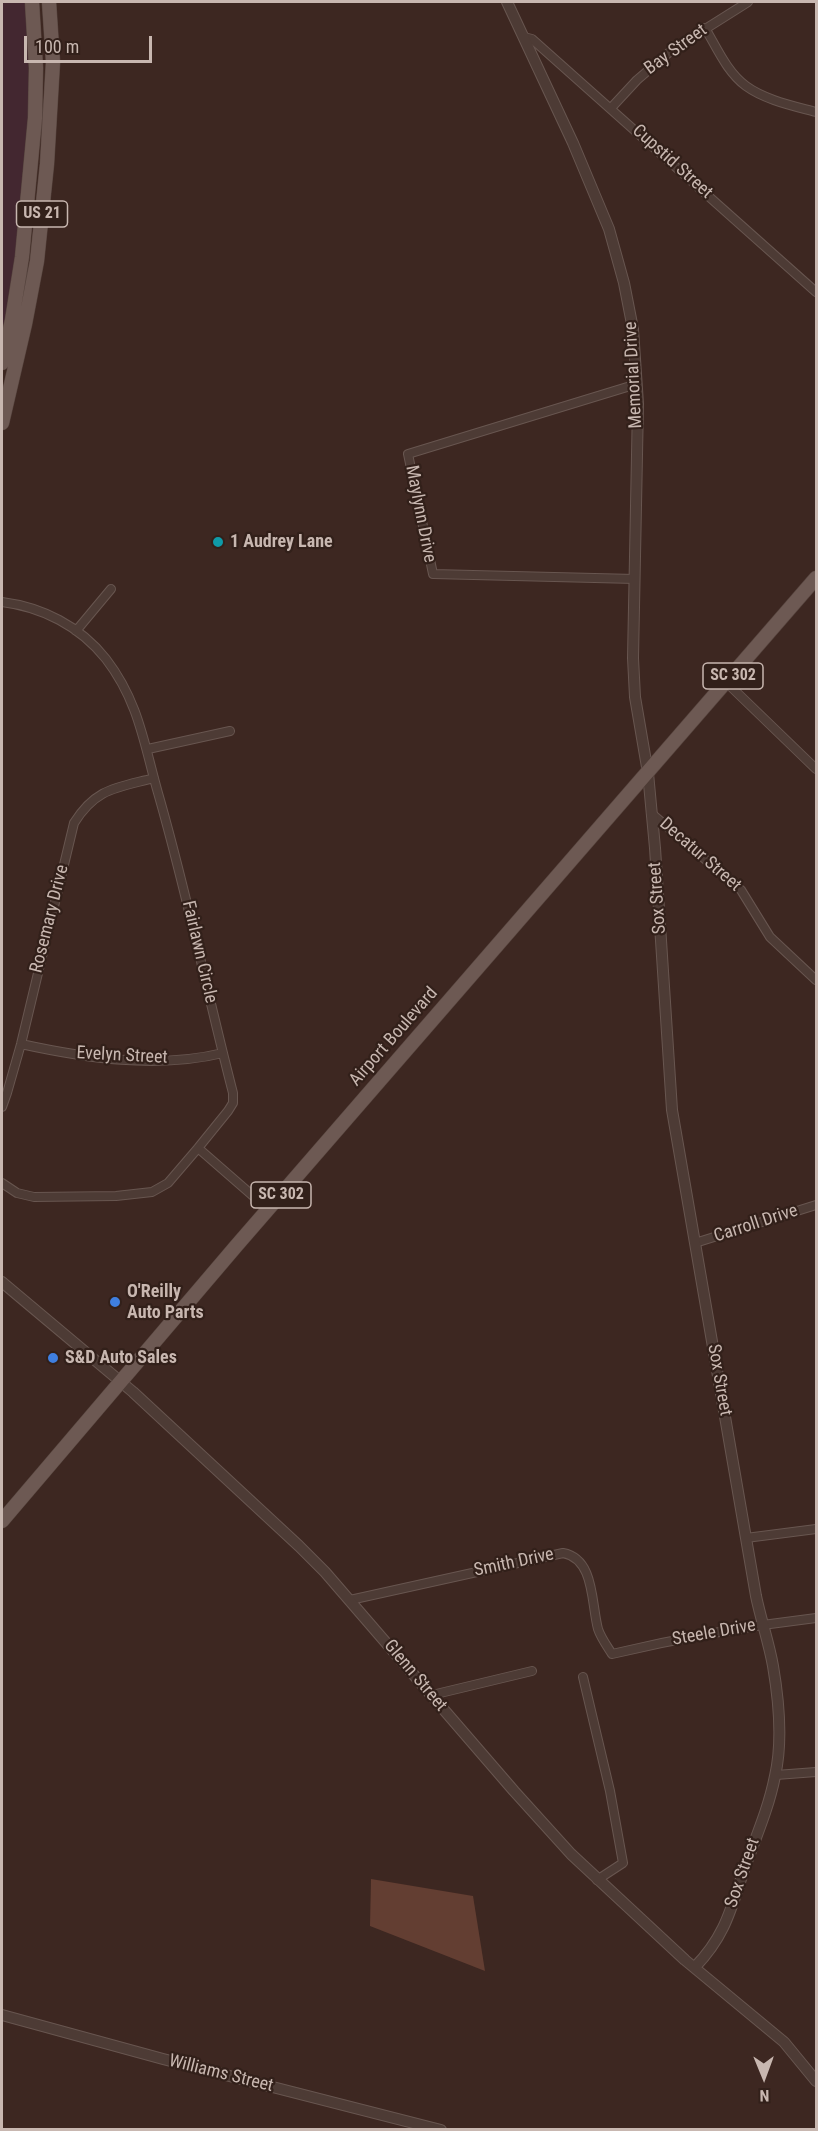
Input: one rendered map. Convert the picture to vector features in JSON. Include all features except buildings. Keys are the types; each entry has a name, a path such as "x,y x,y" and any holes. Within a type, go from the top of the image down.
{"main road":[{"name":"US 21","path":"2,363 12,320 22,257 34,129 37,82 32,2"},
{"name":"US 21","path":"2,423 25,324 40,232 53,62 49,2"},
{"name":"Airport Boulevard","path":"2,1521 268,1209 816,578"}],"street":[{"name":"Memorial Drive","path":"507,2 573,143 609,229 622,274 633,329 637,384 633,658 635,697 648,773"},
{"name":"Bay Street","path":"611,108 657,61 748,2"},
{"path":"705,28 726,64 745,85 761,94 816,112"},
{"name":"Cupstid Street","path":"524,37 532,39 816,290"},
{"name":"Maylynn Drive","path":"635,579 432,574 408,454 637,384"},
{"path":"76,631 111,589"},
{"name":"Fairlawn Circle","path":"2,602 44,612 76,631 99,651 117,675 137,716 176,856 233,1093 228,1111 168,1183 160,1188 144,1193 34,1197 17,1193 2,1183"},
{"path":"726,683 816,770"},
{"path":"148,749 230,731"},
{"name":"Sox Street","path":"648,773 672,1110 761,1624 773,1664 778,1709 779,1737 776,1775 724,1929 709,1952 695,1967"},
{"name":"Rosemary Drive","path":"2,1107 21,1044 74,823 84,807 98,796 154,778"},
{"name":"Decatur Street","path":"651,813 741,890 770,937 816,980"},
{"name":"Evelyn Street","path":"21,1044 85,1055 141,1060 223,1053"},
{"path":"198,1148 268,1209"},
{"name":"Carroll Drive","path":"695,1244 816,1205"},
{"name":"Glenn Street","path":"2,1282 121,1381 299,1546 350,1600 571,1854 695,1967 784,2042 816,2081"},
{"path":"746,1538 816,1529"},
{"name":"Smith Drive","path":"350,1600 553,1553 571,1554 583,1565 600,1634 612,1654"},
{"name":"Steele Drive","path":"612,1654 761,1624 816,1621"},
{"path":"432,1695 532,1671"},
{"path":"583,1677 612,1801 623,1863 597,1880"},
{"path":"776,1775 816,1772"},
{"name":"Williams Street","path":"2,2015 441,2130"}],"shaded area":[{"path":"2,2 32,2 36,68 22,257 2,336"},
{"path":"371,1879 473,1896 485,1971 370,1926"}],"place":[{"name":"1 Audrey Lane","path":"218,542"},
{"name":"O'Reilly Auto Parts","path":"115,1302"},
{"name":"S&D Auto Sales","path":"53,1358"}]}
